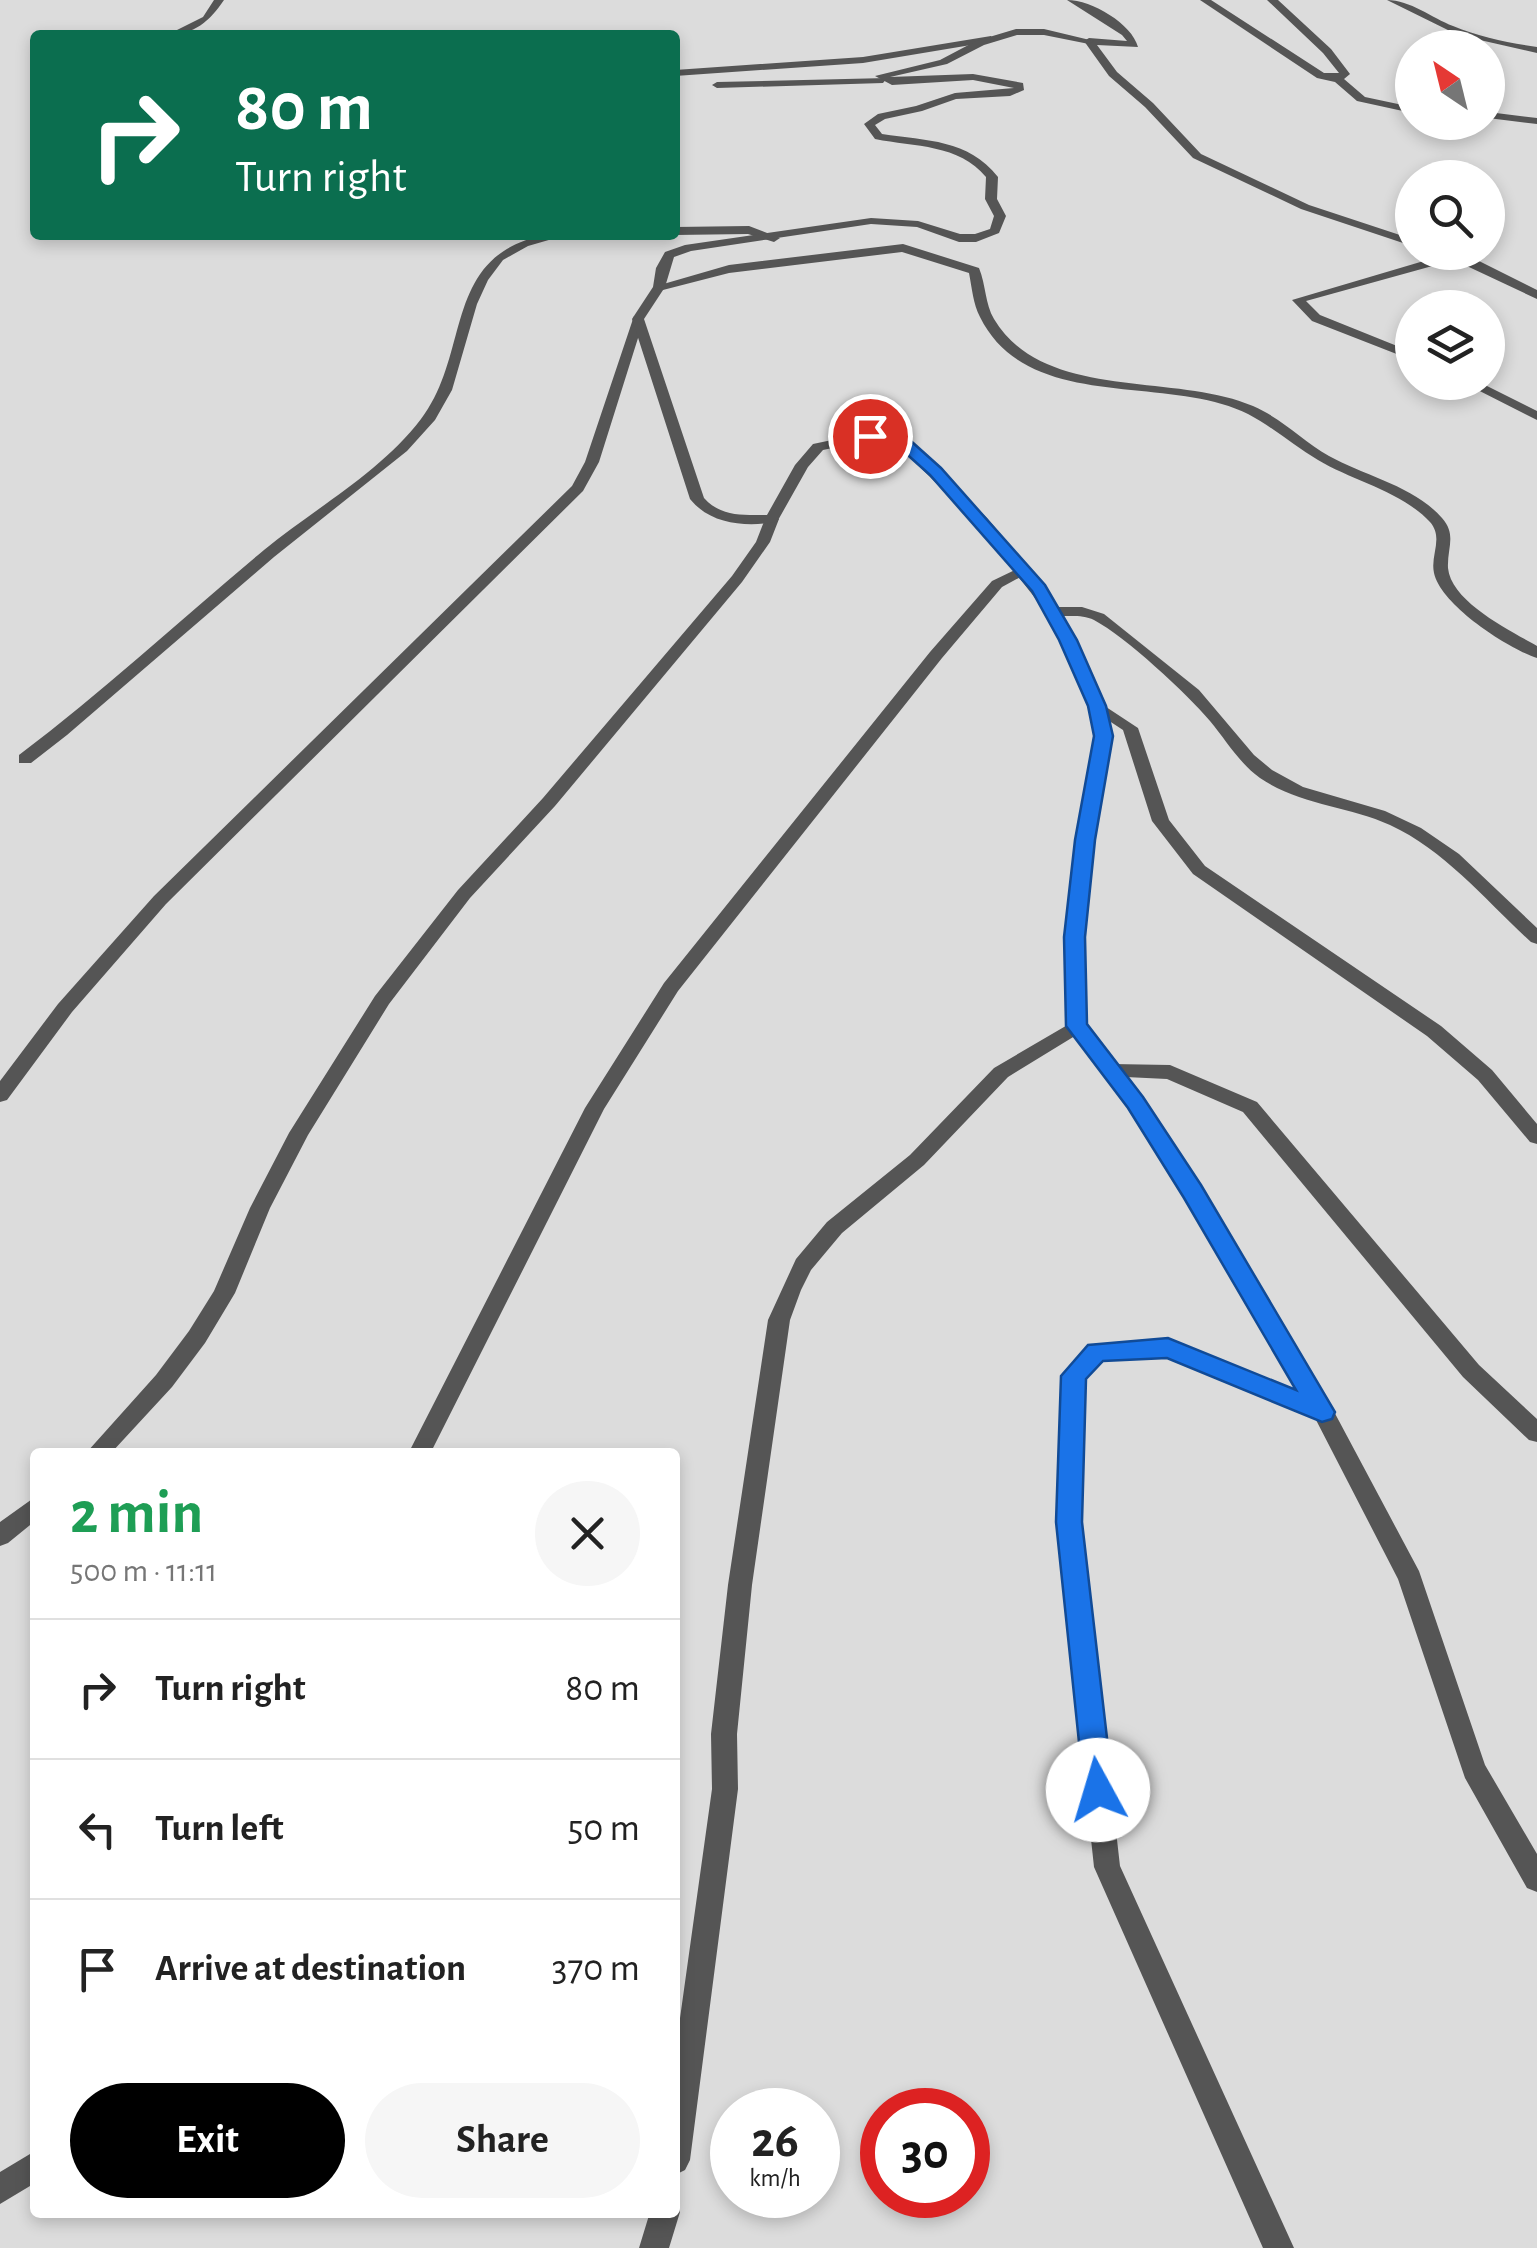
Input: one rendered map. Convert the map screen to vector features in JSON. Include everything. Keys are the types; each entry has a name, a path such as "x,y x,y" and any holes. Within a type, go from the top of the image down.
{"street":[{"path":"183,30 207,19 219,0"},
{"path":"680,74 862,60 1034,31 1134,45 1126,33 1104,17 1072,0"},
{"path":"1204,0 1322,76 1338,79 1361,99 1395,106"},
{"path":"1272,0 1327,51 1345,74 1338,79"},
{"path":"1392,0 1443,29 1493,45 1537,50"},
{"path":"883,80 880,76 885,72 943,62 991,39"},
{"path":"1089,41 1113,74 1150,105 1197,156 1305,207 1395,237"},
{"path":"0,1095 65,1008 160,900 578,488 592,462 638,319 659,288 669,254 883,220 918,224 958,238 984,236 997,228 1000,216 991,199 992,177 984,165 942,146 879,136 869,124 882,116 918,110 946,98 1010,93 1019,90 1019,85 987,78 710,85"},
{"path":"680,85 692,85"},
{"path":"1505,117 1537,121"},
{"path":"680,230 749,230 774,238"},
{"path":"25,759 133,675 303,525 404,447 442,397 469,301 485,274 516,245 538,240"},
{"path":"659,288 730,269 903,248 975,271 988,322 1003,340 1041,365 1084,380 1236,404 1326,460 1422,508 1438,521 1446,537 1441,571 1449,590 1468,608 1537,653"},
{"path":"1395,349 1316,318 1298,300 1399,270"},
{"path":"1487,270 1537,294"},
{"path":"638,319 697,498 706,511 723,518 772,519"},
{"path":"1505,400 1537,416"},
{"path":"102,1448 143,1406 197,1337 224,1293 260,1208 299,1133 382,1000 464,894 738,579 763,542 802,465 818,448 870,436 906,446 982,520 1021,572 1039,588 1097,706 1104,736 1085,840 1075,937 1076,1026 1193,1192 1322,1412 1410,1578 1474,1770 1537,1879"},
{"path":"422,1448 595,1108 672,987 936,655 997,584 1021,572"},
{"path":"1054,612 1082,612 1099,618 1204,705 1238,749 1268,776 1309,796 1375,814 1415,831 1537,938"},
{"path":"1097,706 1130,728 1160,821 1199,870 1434,1031 1485,1075 1537,1137"},
{"path":"680,2123 725,1789 724,1734 740,1586 779,1320 787,1294 800,1268 833,1226 943,1136 994,1078 1076,1026"},
{"path":"1112,1072 1170,1072 1250,1107 1472,1372 1537,1434"},
{"path":"1279,2248 1107,1867 1069,1522 1074,1376 1097,1352 1168,1348 1322,1412"},
{"path":"0,1536 30,1511"},
{"path":"0,2188 30,2169"},
{"path":"654,2248 663,2218"}],"shaded area":[{"path":"0,0 1537,0 1537,2248 0,2248"}],"route":[{"path":"870,436 906,446 936,472 1039,588 1068,640 1097,706 1104,736 1085,840 1075,937 1076,1026 1136,1102 1322,1412 1168,1348 1097,1352 1074,1376 1069,1522 1098,1790"}]}
